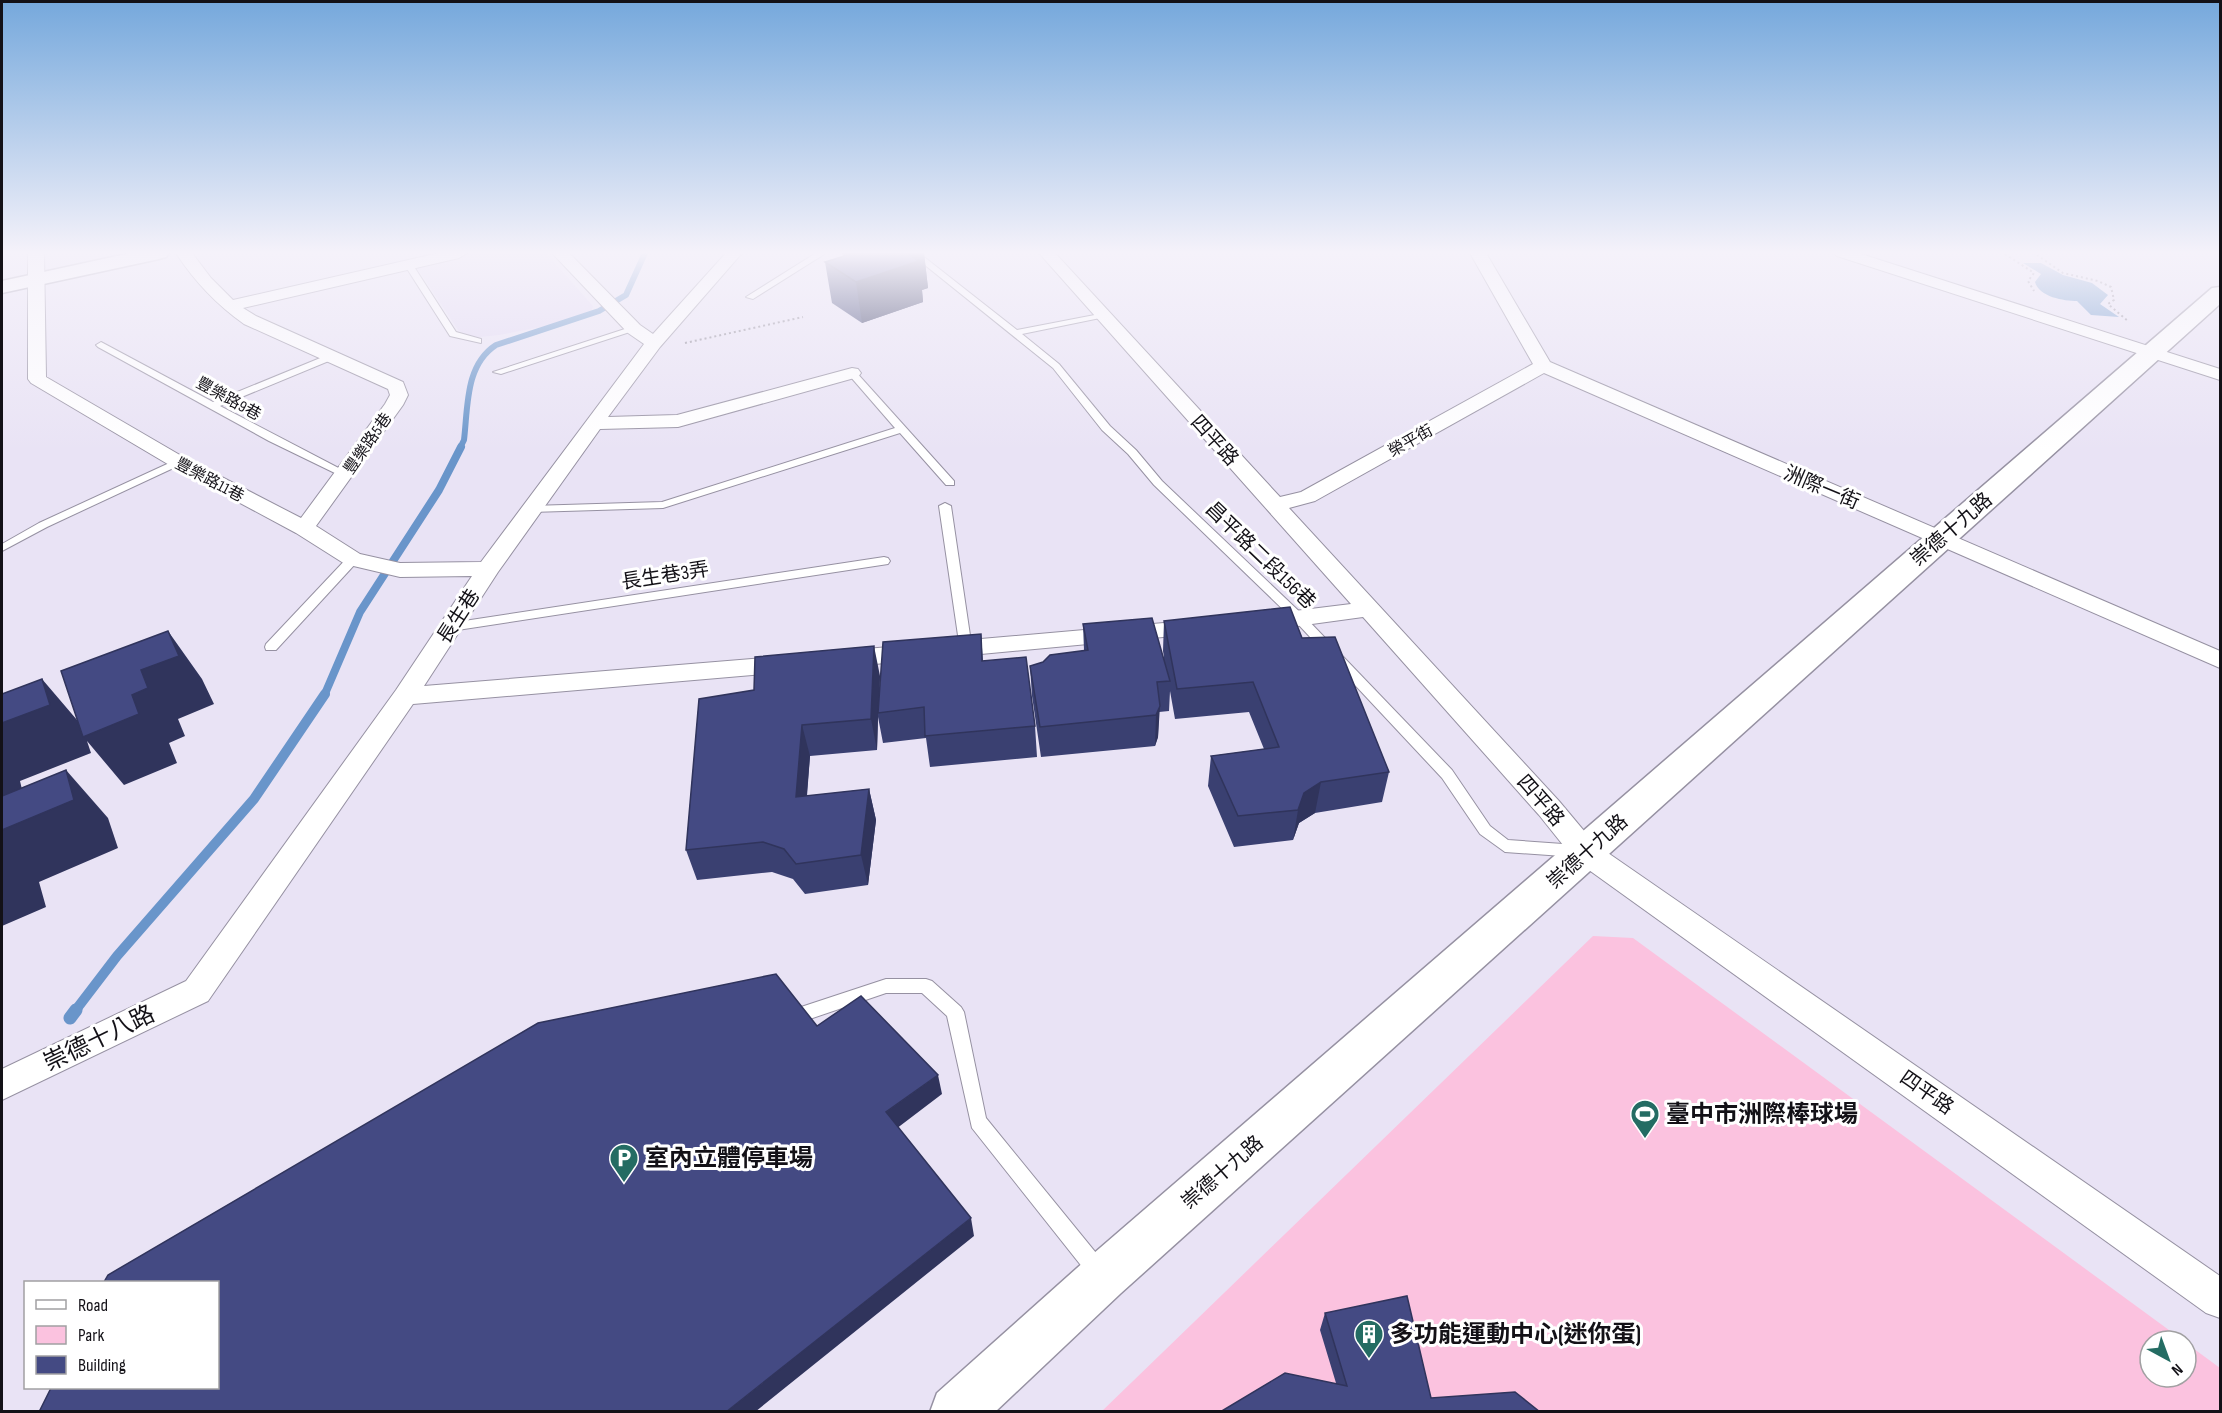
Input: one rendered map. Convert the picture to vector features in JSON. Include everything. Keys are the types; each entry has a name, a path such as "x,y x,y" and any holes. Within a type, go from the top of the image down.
{"street":[{"name":"豐樂路11巷","path":"38,319 37,380 178,462 304,528 353,559 400,570 488,569"},
{"name":"豐樂路5巷","path":"248,319 396,386 399,395 345,474 304,528"},
{"path":"624,319 654,343"},
{"name":"長生巷","path":"197,991 405,696 488,569 594,423 654,343 675,319"},
{"name":"四平路","path":"1106,319 1549,808 1585,852 2220,1299"},
{"path":"1517,319 1544,366"},
{"path":"2047,319 2220,375"},
{"name":"崇德十九路","path":"956,1412 1104,1277 2191,319"},
{"name":"榮平街","path":"1274,505 1308,497 1544,366"},
{"name":"洲際一街","path":"1544,366 2220,660"},
{"path":"594,423 678,421 852,373"},
{"path":"405,696 1228,626 1368,609"},
{"name":"崇德十八路","path":"2,1085 197,991"}],"lane":[{"path":"443,319 453,334 478,341"},
{"name":"昌平路二段156巷","path":"998,319 1056,366 1106,428 1158,483 1300,619 1447,774 1485,830 1506,846 1585,852"},
{"path":"1016,333 1083,319"},
{"path":"498,372 634,329"},
{"name":"豐樂路9巷","path":"101,345 212,406 345,474"},
{"path":"212,406 333,356"},
{"path":"852,373 950,483"},
{"path":"531,509 663,505 901,429"},
{"path":"2,548 43,525 178,462"},
{"path":"945,506 966,649"},
{"path":"271,647 353,559"},
{"name":"長生巷3弄","path":"451,627 884,561"},
{"path":"798,1015 886,986 926,986 956,1012 978,1122 1104,1277"}],"path":[{"path":"654,343 664,346 691,342 794,319"},
{"path":"2125,319 2131,324"}],"shaded area":[{"path":"451,319 573,319 499,335 470,338 458,330"}],"green space":[{"name":"臺中市洲際棒球場","path":"1593,936 1633,938 2168,1329 2138,1329 2138,1389 2198,1389 2198,1352 2220,1368 2220,1412 1101,1412"}],"building":[{"path":"1290,607 1302,638 1335,637 1389,772 1321,782 1304,793 1298,810 1238,816 1211,756 1279,747 1253,682 1177,689 1164,621"},
{"path":"1152,618 1170,681 1157,682 1160,706 1156,715 1040,727 1030,666 1043,662 1050,655 1088,650 1083,624"},
{"path":"168,631 179,656 141,670 148,688 132,695 139,714 83,737 61,671"},
{"path":"981,634 982,661 1026,657 1035,726 925,736 924,707 878,713 883,642"},
{"path":"874,646 871,719 802,725 796,797 869,789 861,855 796,864 784,849 763,842 686,850 699,699 754,690 755,657"},
{"path":"42,679 50,705 2,723 2,694"},
{"path":"66,770 74,800 2,830 2,796"},
{"name":"室內立體停車場","path":"776,974 817,1026 861,996 938,1075 886,1112 971,1218 726,1412 39,1412 50,1389 219,1389 219,1281 105,1281 108,1275 538,1023"},
{"path":"1407,1296 1431,1398 1515,1392 1540,1412 1220,1412 1285,1373 1347,1386 1325,1313"}],"waterway":[{"path":"460,448 464,440 473,375 486,353 496,345 575,319"},
{"path":"325,695 360,612 439,490 461,447"},
{"path":"75,1011 117,956 254,799 325,695"},
{"path":"70,1018 76,1010"}],"place":[{"name":"臺中市洲際棒球場","path":"1645,1140"},
{"name":"室內立體停車場","path":"624,1184"},
{"name":"多功能運動中心(迷你蛋)","path":"1369,1360"}]}
